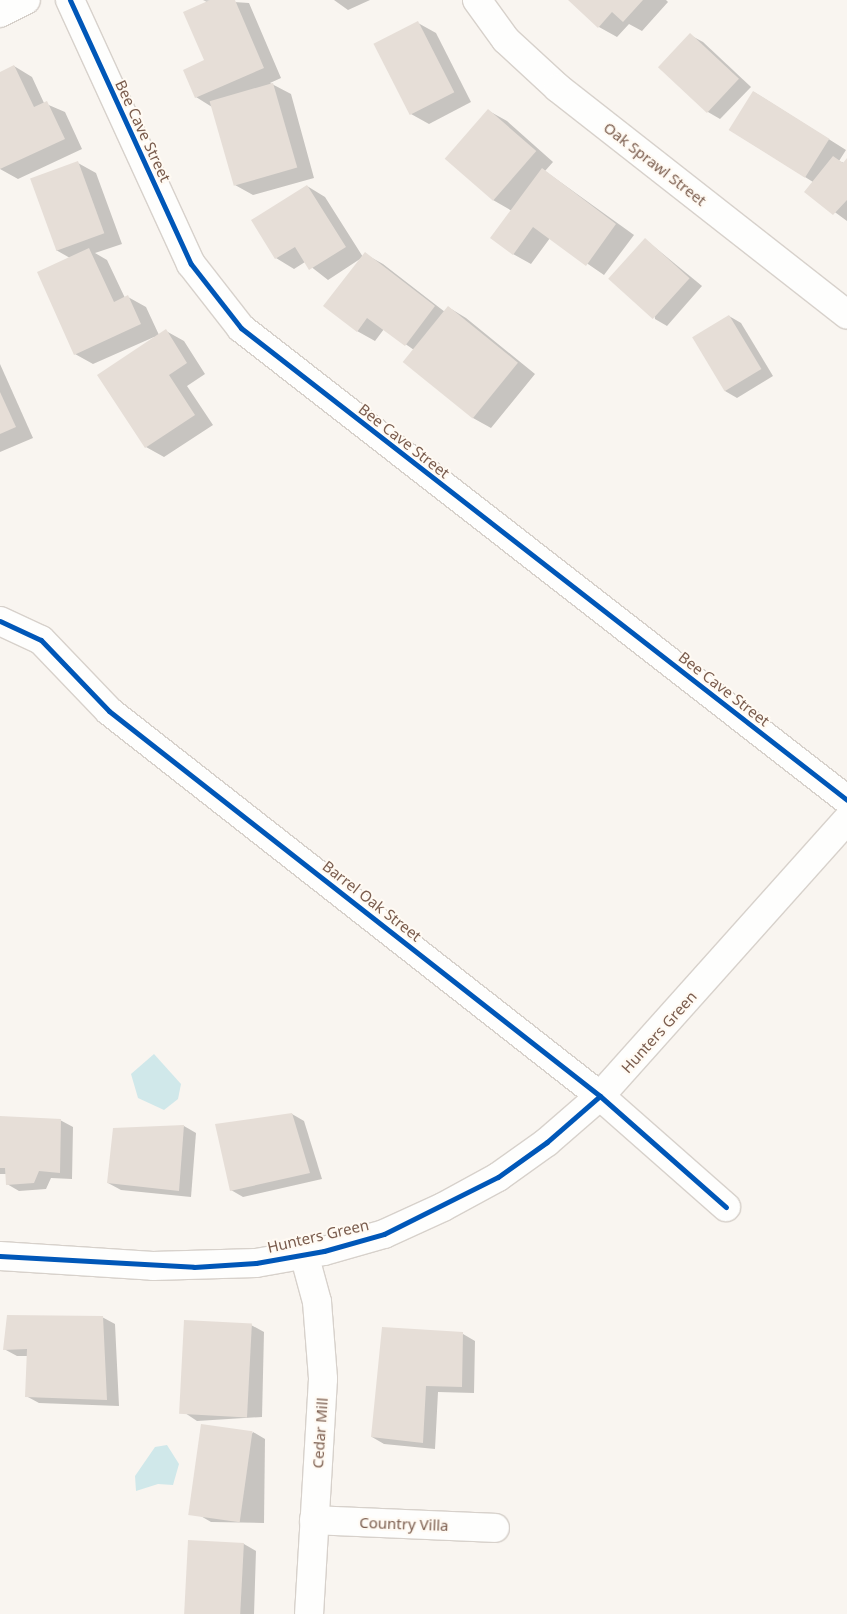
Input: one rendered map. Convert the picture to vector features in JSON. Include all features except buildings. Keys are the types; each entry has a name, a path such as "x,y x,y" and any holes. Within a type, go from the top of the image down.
{"street":[{"path":"0,13 26,0"},
{"name":"Bee Cave Street","path":"70,0 191,264 241,328 847,800"},
{"name":"Oak Sprawl Street","path":"478,0 506,40 558,88 847,315"},
{"name":"Barrel Oak Street","path":"0,620 41,640 109,711 600,1096 726,1207"},
{"name":"Hunters Green","path":"0,1256 194,1267 256,1263 304,1254 384,1234 459,1198 498,1177 547,1142 600,1096 847,820"},
{"name":"Cedar Mill","path":"304,1254 317,1302 322,1340 324,1379 309,1614"},
{"name":"Country Villa","path":"314,1520 495,1528"}],"water":[{"path":"154,1054 181,1084 178,1099 164,1110 138,1098 131,1074"},
{"path":"167,1445 179,1464 173,1485 158,1484 136,1491 135,1476 155,1447"}],"cycle path":[{"path":"70,0 191,264 241,328 847,800"},
{"path":"0,621 41,640 109,711 600,1096 726,1207"},
{"path":"0,1256 194,1267 256,1263 324,1251 384,1234 498,1177 547,1142 600,1096"}]}
